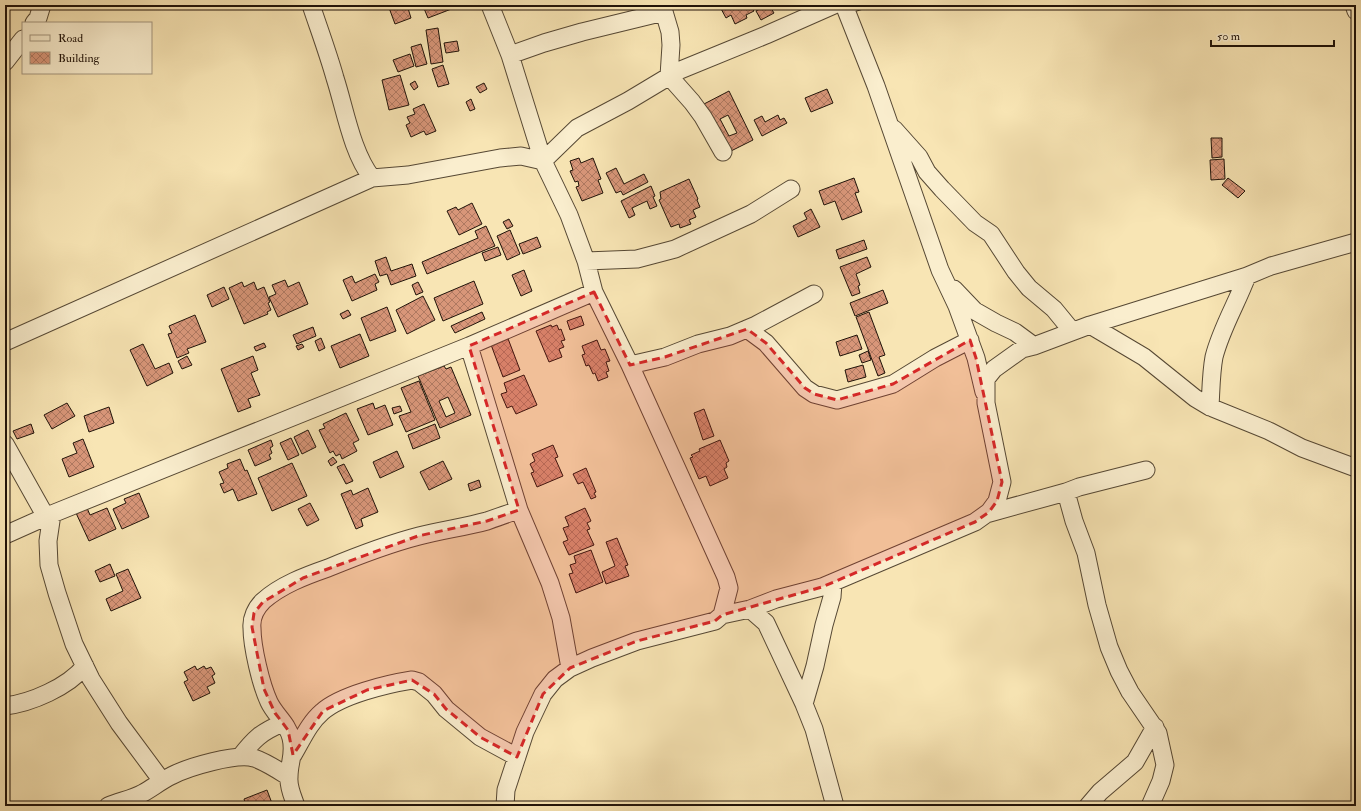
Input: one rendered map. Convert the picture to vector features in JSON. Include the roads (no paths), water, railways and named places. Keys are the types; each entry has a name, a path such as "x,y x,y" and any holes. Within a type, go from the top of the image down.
{"street":[{"path":"35,22 38,18 42,5"},
{"path":"311,5 332,64 357,153 364,168 372,178"},
{"path":"490,5 510,55 543,160 569,214 586,261 594,292 630,364 726,577 729,588 722,615 716,621 637,641 570,668 555,679 543,694 525,732 506,790 505,806"},
{"path":"1354,5 1356,11"},
{"path":"543,160 577,128 628,101 669,76 694,64 766,35 846,6 876,86 942,274 957,306 976,358 1002,482 998,501 989,512 975,522 833,583 776,599 750,609 722,615"},
{"path":"510,55 544,43 663,8 670,32 672,46 669,76 703,117 723,152"},
{"path":"5,62 22,40"},
{"path":"888,122 919,157 927,172 942,190 975,223 991,234 1016,272 1029,288 1054,309 1072,332"},
{"path":"5,342 372,178 408,175 500,158 521,156 543,160"},
{"path":"586,261 637,259 675,249 752,214 792,189"},
{"path":"986,403 986,379 994,369 1022,349 1090,325 1247,276 1271,266 1356,242"},
{"path":"942,274 960,297 976,311 1014,332 1034,346"},
{"path":"1210,407 1214,357 1222,332 1247,276"},
{"path":"5,535 49,515 469,346 594,292"},
{"path":"630,364 665,357 698,344 730,336 747,329 814,294"},
{"path":"1090,325 1144,357 1195,398 1210,407 1269,431 1302,448 1356,468"},
{"path":"747,329 766,343 805,388 814,394 837,400 892,384 935,358 970,340"},
{"path":"469,346 519,510 552,590 561,618 570,668"},
{"path":"5,444 49,515 49,564 64,616 91,679 119,723 162,781"},
{"path":"985,514 1066,492 1079,487 1146,470"},
{"path":"1066,492 1074,521 1086,553 1097,605 1109,647 1130,692 1158,733 1165,765 1161,781 1150,806"},
{"path":"296,806 289,777 293,755 291,738 288,730 269,702 264,689 254,644 252,627 254,613 263,602 279,589 344,561 418,536 487,521 519,510"},
{"path":"804,704 832,597 833,583"},
{"path":"750,609 766,623 804,704 814,729 835,806"},
{"path":"5,706 24,702 52,690 79,672 85,666"},
{"path":"293,755 310,725 323,711 366,690 412,680 419,682 434,694 446,709 480,737 517,757"},
{"path":"240,757 257,737 268,729 283,723"},
{"path":"1088,806 1100,792 1135,762 1155,728"},
{"path":"108,806 142,794 173,775 206,763 240,757 263,761 289,777"}]}
